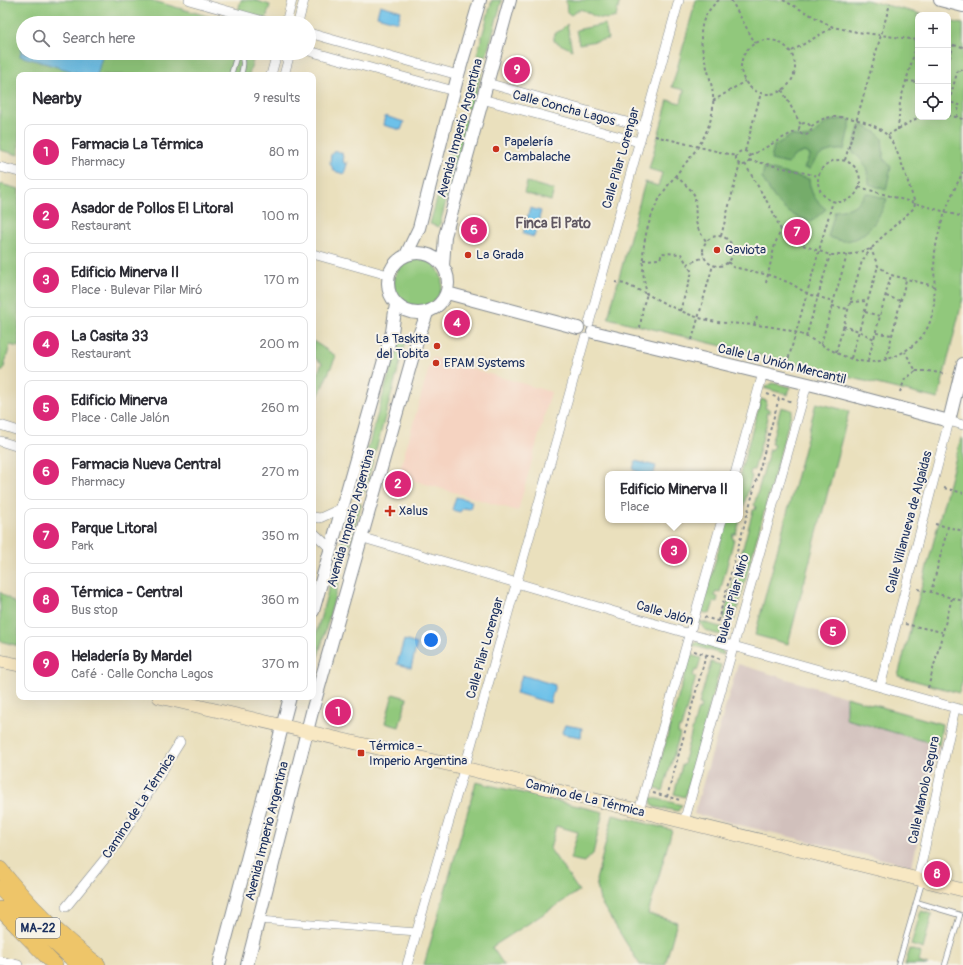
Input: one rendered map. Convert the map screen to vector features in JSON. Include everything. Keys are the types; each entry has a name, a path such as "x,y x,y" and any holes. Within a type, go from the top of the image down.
{"main road":[{"path":"0,661 16,664"},
{"name":"Camino de La Térmica","path":"172,700 464,768 609,806 639,811 963,890"},
{"path":"0,870 42,917 98,965"},
{"name":"MA-22","path":"0,888 37,927 79,965"},
{"name":"MA-22","path":"0,909 55,965"}],"street":[{"path":"189,0 245,16"},
{"path":"288,16 292,0"},
{"path":"300,16 304,0"},
{"name":"Avenida Imperio Argentina","path":"406,255 419,228 458,75 480,0"},
{"name":"Avenida Imperio Argentina","path":"443,266 445,236 510,0"},
{"name":"Calle Pilar Lorengar","path":"407,965 464,768 680,0"},
{"path":"940,0 963,6"},
{"path":"316,36 458,75"},
{"path":"316,53 454,91"},
{"path":"272,72 276,60"},
{"path":"285,72 288,60"},
{"name":"Calle Concha Lagos","path":"487,83 644,127"},
{"name":"Calle Concha Lagos","path":"482,99 639,142"},
{"path":"0,167 16,171"},
{"path":"419,252 432,256 443,266 448,279 447,293 442,302 436,308 427,313 416,314 405,311 396,304 390,296 387,285 388,274 392,266 406,255 419,252"},
{"path":"316,255 388,274"},
{"name":"Calle La Unión Mercantil","path":"447,293 586,330 807,384 963,425"},
{"name":"Avenida Imperio Argentina","path":"316,600 392,332 396,304"},
{"name":"Avenida Imperio Argentina","path":"316,699 360,537 418,338 427,313"},
{"name":"Calle Villanueva de Algaidas","path":"880,687 963,364"},
{"path":"736,471 763,373"},
{"name":"Bulevar Pilar Miró","path":"684,822 800,404 807,384"},
{"path":"0,425 16,430"},
{"path":"0,441 16,446"},
{"path":"316,517 320,518 342,508"},
{"path":"639,811 721,523"},
{"path":"316,535 330,548"},
{"name":"Calle Jalón","path":"360,537 690,634 959,709"},
{"name":"Avenida Imperio Argentina","path":"220,965 289,700"},
{"name":"Avenida Imperio Argentina","path":"247,965 316,700"},
{"name":"Calle Manolo Segura","path":"920,880 959,709"},
{"name":"Camino de La Térmica","path":"66,907 117,844 180,742"},
{"path":"259,920 417,932"},
{"path":"0,961 18,965"}],"lane":[{"path":"232,72 235,60"},
{"path":"242,72 243,60"},
{"path":"898,965 916,902 920,880"},
{"path":"916,902 960,915 945,965"}],"path":[{"path":"640,328 643,306 647,294 642,278 644,234 663,192 702,142 712,113 712,86 700,42 703,20 719,0"},
{"path":"731,0 755,43"},
{"path":"783,0 833,27 857,32 915,40"},
{"path":"845,160 890,4"},
{"path":"792,51 833,27"},
{"path":"769,40 780,42 792,51 795,62 795,72 793,79 782,90 771,94 761,93 751,88 741,74 742,60 748,48 755,43 769,40"},
{"path":"951,54 954,44 963,47"},
{"path":"898,130 900,102 916,48"},
{"path":"963,70 958,69 949,102 963,106"},
{"path":"713,101 745,81"},
{"path":"906,81 915,82"},
{"path":"782,90 801,125 799,131"},
{"path":"745,151 761,93"},
{"path":"957,117 959,105"},
{"path":"951,116 963,118"},
{"path":"810,127 826,118 842,117 875,127 888,135 897,153 915,203 914,208 881,238 862,261 836,352"},
{"path":"888,135 915,119"},
{"path":"736,156 736,160 740,164 745,164 749,160 750,156 790,134 799,131 806,135 811,132 810,127 806,123 801,125"},
{"path":"655,136 698,148 736,156"},
{"path":"736,156 740,151 745,151"},
{"path":"745,151 750,156"},
{"path":"749,160 818,176"},
{"path":"845,160 857,170 860,178 859,187 852,198 846,201 833,201 824,196 818,187 818,176 820,170 830,162 845,160"},
{"path":"721,236 740,164"},
{"path":"745,164 773,212 781,230 800,244 830,255 846,255 871,249"},
{"path":"615,282 624,284 680,311 698,317 716,322 754,325 796,332 836,352 867,362 886,359 905,352 925,332 935,299 935,253 941,226 963,172"},
{"path":"676,176 691,190 695,196 696,222 699,231 706,241"},
{"path":"859,187 963,217"},
{"path":"787,364 833,201"},
{"path":"766,283 775,244 781,230"},
{"path":"713,236 721,236 730,242 733,252 728,262 722,265 713,265 704,257 703,247 706,241 713,236"},
{"path":"871,249 878,266 891,276 934,286"},
{"path":"643,260 660,259 662,253 681,254 692,272 680,311"},
{"path":"806,337 830,255"},
{"path":"821,344 846,255"},
{"path":"687,264 704,257"},
{"path":"728,262 733,267 769,275 790,283 808,294 833,301"},
{"path":"692,340 713,265"},
{"path":"851,358 878,266"},
{"path":"867,362 891,276"},
{"path":"886,359 906,280"},
{"path":"886,296 901,301"},
{"path":"850,302 868,301"},
{"path":"832,306 848,309"},
{"path":"865,312 880,316"},
{"path":"754,325 757,317"},
{"path":"843,326 860,331 874,339"},
{"path":"876,333 892,335"},
{"path":"905,352 916,371"},
{"path":"900,392 905,379 916,371 946,374"},
{"path":"758,392 800,404"},
{"path":"718,621 779,398"},
{"path":"944,488 963,493"},
{"path":"935,524 963,531"},
{"path":"931,592 948,527"},
{"path":"918,589 963,601"},
{"path":"928,688 952,598"},
{"path":"695,615 739,628"},
{"path":"897,622 942,632"},
{"path":"686,649 729,662"},
{"path":"667,797 706,655"},
{"path":"644,791 689,803"}],"shaded area":[{"path":"432,357 551,392 518,511 398,476"},
{"path":"738,664 846,697 846,719 939,745 912,866 694,814"}],"green space":[{"path":"0,0 150,0 207,16 16,16 16,60 253,60 250,72 16,72 16,154 0,150"},
{"path":"241,0 254,0 270,5 267,16 256,16 238,11"},
{"path":"492,0 502,0 486,57 477,55"},
{"path":"566,0 620,0 616,17 609,19 597,17 582,10 578,10 571,15 567,12"},
{"path":"696,0 866,0 915,12 915,120 951,120 951,22 963,24 963,298 938,399 608,318 645,182 658,186 662,173 649,169 668,100 681,103 684,90 672,87"},
{"path":"567,24 572,50 554,41 554,34"},
{"path":"605,24 608,39 579,44 576,30"},
{"path":"477,67 482,70 471,109 463,107 474,68"},
{"path":"459,118 468,121 439,227 430,224"},
{"path":"841,119 851,120 844,150 833,150 820,156 810,169 804,168 810,155 804,152 794,156 788,164 771,160 774,146 792,135 806,138 815,134 826,123"},
{"path":"860,124 876,132 882,138 884,159 891,167 886,190 869,184 868,174 863,162 852,152"},
{"path":"764,168 809,179 814,196 826,209 811,222 793,215 776,201 762,178"},
{"path":"527,182 554,190 551,201 524,193"},
{"path":"0,184 16,188 16,346 10,345 3,371 0,371"},
{"path":"866,193 887,199 881,213 872,226 859,237 852,240 842,241 828,237 835,211 853,206 860,201"},
{"path":"418,259 427,261 435,266 440,274 442,283 440,292 435,300 427,305 418,307 409,305 401,300 396,292 394,283 396,274 401,266 409,261"},
{"path":"399,339 406,341 364,493 356,490"},
{"path":"316,343 336,356 316,401 316,377 322,363 316,359"},
{"path":"773,383 790,387 788,395 764,388"},
{"path":"761,399 767,401 765,408 770,410 770,413 767,412 766,417 768,418 754,470 751,470 750,475 752,476 743,508 743,471 741,471"},
{"path":"816,403 849,411 788,644 755,635"},
{"path":"781,407 792,410 734,621 723,618 737,569 739,569 739,563 753,510 755,510 756,506 754,505 770,449 772,450 774,445 771,444"},
{"path":"961,438 963,439 963,680 959,693 898,676"},
{"path":"353,502 361,504 343,567 336,565"},
{"path":"726,523 739,523 736,534 733,534 732,538 734,539 720,592 716,591 715,596 718,597 717,602 714,602 710,614 701,612"},
{"path":"333,573 341,575 316,663 316,634"},
{"path":"0,592 16,604 16,645 0,641"},
{"path":"699,621 731,630 722,635 715,634 704,629"},
{"path":"697,642 713,644 723,651 724,655 692,645"},
{"path":"690,655 701,658 697,671 695,670 693,676 696,677 681,728 679,727 678,733 680,734 663,791 653,788"},
{"path":"711,662 721,665 685,797 674,794 682,765 684,765 684,760 698,709 700,710 701,704 699,704"},
{"path":"393,694 407,698 399,727 385,723"},
{"path":"846,697 942,724 939,745 846,719"},
{"path":"476,782 603,812 593,854 584,862 570,859 578,832 556,826 550,849 579,891 492,947 504,965 424,965"},
{"path":"650,797 682,805 678,811 654,807"},
{"path":"613,815 672,830 648,914 677,922 665,965 640,965 600,901 596,880"},
{"path":"921,911 932,914 923,949 911,945"},
{"path":"910,949 921,953 919,962 928,965 905,965"}],"water":[{"path":"380,5 401,11 398,22 377,16"},
{"path":"34,60 101,60 98,72 75,72"},
{"path":"385,116 404,122 401,130 383,125"},
{"path":"335,150 342,153 345,164 348,161 344,174 334,171 330,163 331,155"},
{"path":"530,208 541,211 534,237 523,234"},
{"path":"635,461 656,466 655,471 633,470"},
{"path":"456,497 472,501 470,509 463,508 460,512 452,510"},
{"path":"404,640 417,644 411,668 397,664"},
{"path":"522,675 555,685 550,703 516,693"},
{"path":"565,725 582,728 581,737 563,734 562,732"}],"place":[{"name":"Heladería By Mardel","path":"517,70"},
{"name":"Papelería Cambalache","path":"496,149"},
{"name":"Farmacia Nueva Central","path":"474,230"},
{"name":"Parque Litoral","path":"797,232"},
{"name":"Gaviota","path":"717,250"},
{"name":"La Grada","path":"468,255"},
{"name":"La Casita 33","path":"457,323"},
{"name":"La Taskita del Tobita","path":"437,346"},
{"name":"EPAM Systems","path":"436,363"},
{"name":"Asador de Pollos El Litoral","path":"398,484"},
{"name":"Xalus","path":"390,511"},
{"name":"Edificio Minerva II","path":"674,551"},
{"name":"Edificio Minerva","path":"833,632"},
{"name":"Farmacia La Térmica","path":"338,712"},
{"name":"Térmica - Imperio Argentina","path":"361,753"},
{"name":"Térmica - Central","path":"937,874"}],"district":[{"name":"Finca El Pato","path":"553,223"}]}
